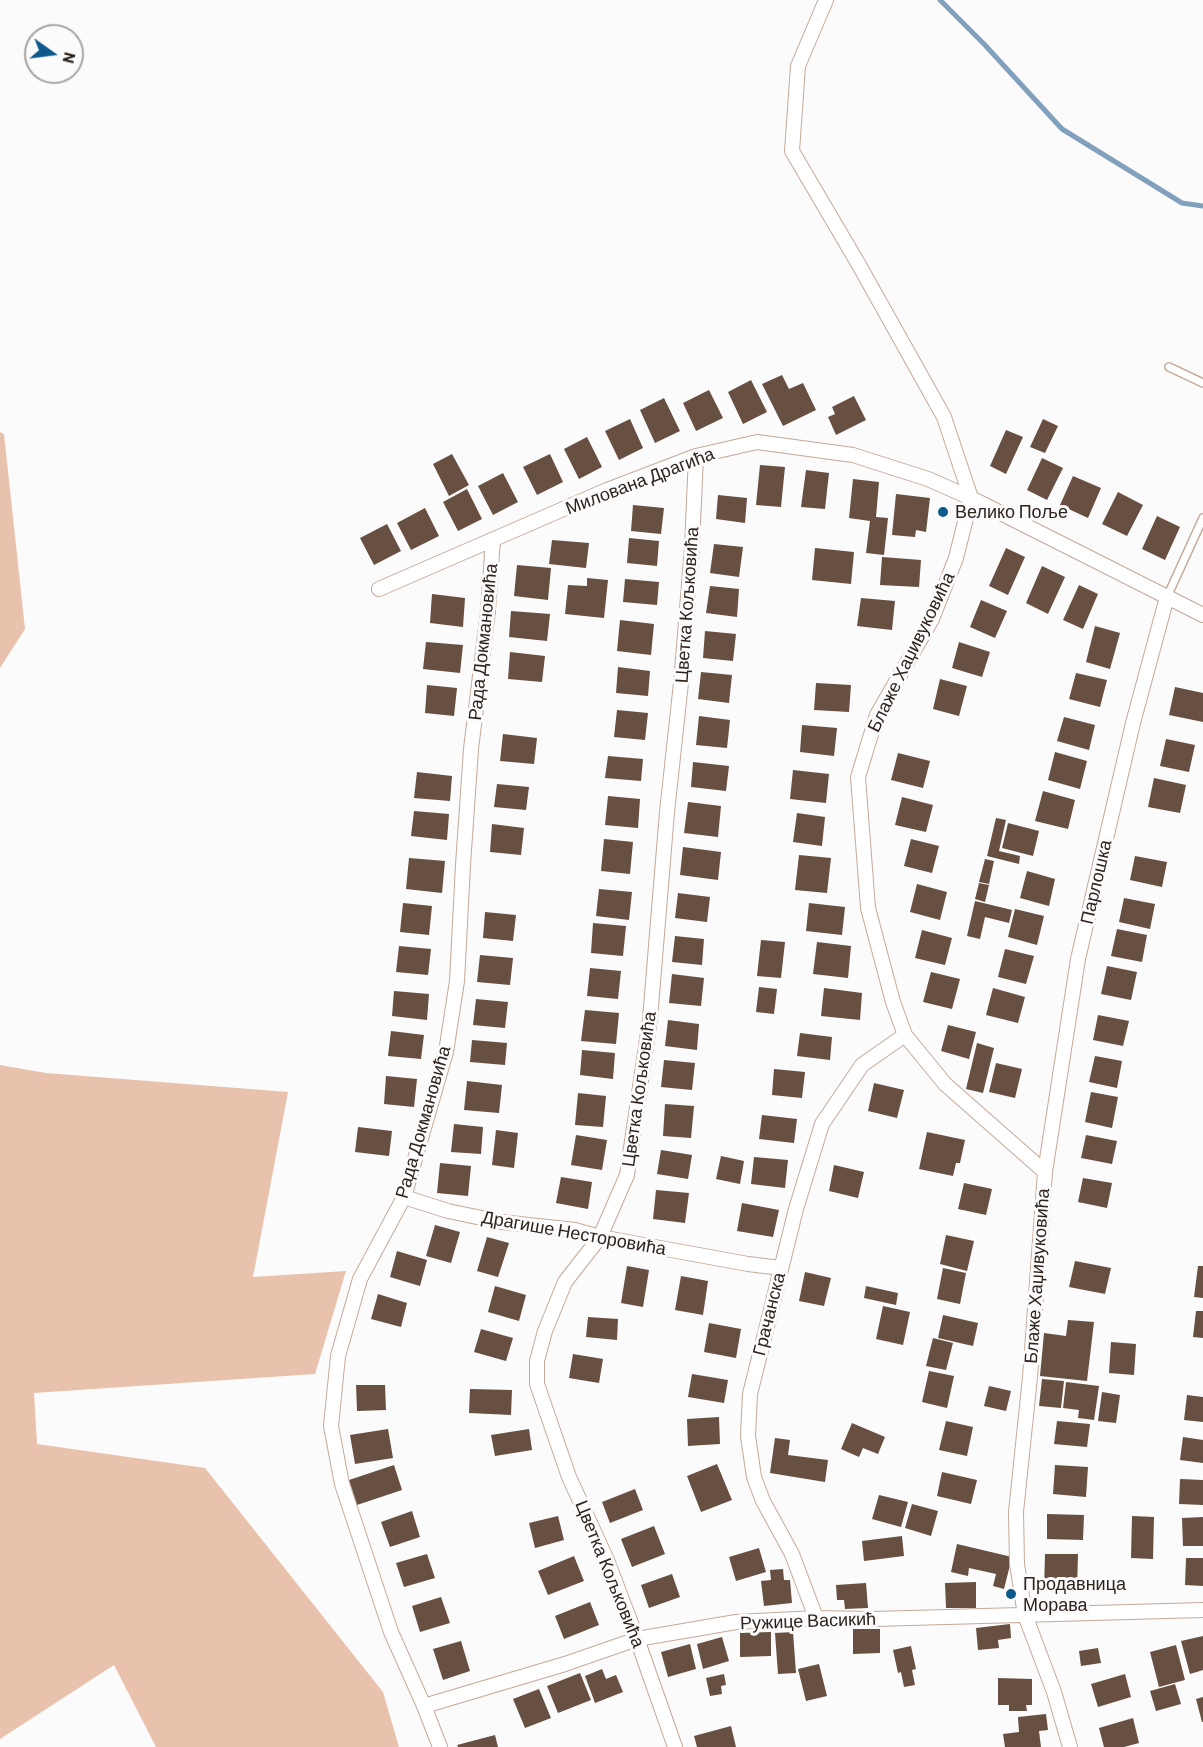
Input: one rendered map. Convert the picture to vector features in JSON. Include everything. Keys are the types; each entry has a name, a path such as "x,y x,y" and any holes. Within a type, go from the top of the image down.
{"street":[{"path":"826,0 798,66 792,151 944,417 971,498"},
{"name":"Милована Драгића","path":"379,590 607,490 696,456 757,442 853,455 928,479 971,498 1203,615"},
{"name":"Цветка Кољковића","path":"675,1747 607,1560 569,1477 537,1384 537,1361 545,1331 565,1282 600,1237 627,1175 650,1019 689,581 696,456"},
{"name":"Блаже Хаџивуковића","path":"971,498 956,558 932,618 877,715 858,777 868,908 892,1002 904,1035 945,1084 1045,1172 1030,1377 1016,1512 1017,1564 1025,1615 1054,1692 1070,1747"},
{"name":"Рада Докмановића","path":"440,1747 391,1632 342,1484 331,1426 338,1356 360,1280 404,1197 446,1052 457,981 471,748 488,611 493,540"},
{"name":"Парлошка","path":"1045,1172 1078,959 1133,723 1167,597"},
{"name":"Грачанска","path":"816,1618 792,1554 763,1501 754,1477 748,1436 750,1394 781,1268 822,1124 862,1065 904,1035"},
{"name":"Драгише Несторовића","path":"404,1197 480,1218 575,1230 600,1237 781,1268"},
{"name":"Ружице Васикић","path":"424,1706 565,1664 637,1639 736,1622 816,1618 873,1619 1203,1610"}],"lane":[{"path":"1169,366 1203,383"},
{"path":"1167,597 1203,518"}],"shaded area":[{"path":"0,432 4,434 25,629 0,668"},
{"path":"0,1065 46,1073 288,1092 253,1277 346,1271 315,1374 34,1393 37,1444 205,1468 383,1692 399,1747 156,1747 114,1665 0,1739"}],"building":[{"path":"782,375 789,389 803,383 816,410 783,426 762,384"},
{"path":"751,380 767,412 743,424 728,392"},
{"path":"709,390 723,418 696,431 683,403"},
{"path":"854,396 866,420 836,435 828,417 835,414 832,407"},
{"path":"664,398 680,431 655,443 640,410"},
{"path":"630,419 643,448 619,460 605,431"},
{"path":"1043,419 1058,426 1045,453 1030,447"},
{"path":"1006,430 1023,437 1006,474 990,466"},
{"path":"587,437 602,467 579,479 564,449"},
{"path":"452,454 469,485 449,496 433,464"},
{"path":"550,454 563,482 537,495 523,467"},
{"path":"1042,458 1063,468 1047,500 1027,490"},
{"path":"760,465 785,467 781,507 756,505"},
{"path":"806,470 829,473 825,509 801,507"},
{"path":"503,473 518,502 493,515 478,486"},
{"path":"1073,476 1101,488 1088,518 1060,505"},
{"path":"853,479 879,482 876,517 888,518 884,555 866,553 870,521 849,518"},
{"path":"467,489 482,519 458,531 443,502"},
{"path":"1118,492 1143,505 1127,536 1102,524"},
{"path":"896,494 930,498 926,532 916,530 915,537 892,535"},
{"path":"718,495 747,498 745,523 716,519"},
{"path":"633,505 664,508 661,534 631,531"},
{"path":"425,508 439,536 411,550 397,523"},
{"path":"1157,516 1180,527 1165,560 1142,549"},
{"path":"387,524 401,551 374,565 360,538"},
{"path":"629,538 659,541 657,566 627,563"},
{"path":"552,540 589,543 586,568 549,564"},
{"path":"714,544 743,547 739,577 710,573"},
{"path":"815,548 854,552 851,584 812,580"},
{"path":"1006,548 1025,557 1008,595 989,586"},
{"path":"882,557 921,560 919,587 880,585"},
{"path":"517,565 551,568 548,600 514,596"},
{"path":"1042,566 1065,577 1048,614 1026,603"},
{"path":"587,578 608,580 604,618 565,614 568,585 587,586"},
{"path":"625,579 659,582 657,605 623,602"},
{"path":"1079,585 1098,594 1083,629 1063,620"},
{"path":"710,586 739,589 737,617 706,613"},
{"path":"432,594 465,598 463,627 430,623"},
{"path":"861,598 895,601 892,630 857,626"},
{"path":"981,600 1007,611 995,638 970,627"},
{"path":"511,611 550,614 547,641 509,637"},
{"path":"620,620 654,624 651,655 617,651"},
{"path":"1095,626 1120,633 1110,669 1086,662"},
{"path":"705,631 736,634 733,661 703,658"},
{"path":"426,642 463,645 460,673 423,669"},
{"path":"959,642 990,652 982,677 952,668"},
{"path":"510,652 545,656 542,682 508,679"},
{"path":"618,667 650,671 648,696 616,693"},
{"path":"701,672 732,675 729,703 698,699"},
{"path":"1076,673 1107,680 1100,707 1069,699"},
{"path":"940,679 967,686 959,716 933,709"},
{"path":"816,683 851,685 849,712 814,710"},
{"path":"427,685 457,688 454,716 425,713"},
{"path":"1175,687 1203,693 1203,722 1169,715"},
{"path":"617,710 648,713 645,740 614,737"},
{"path":"699,716 730,720 727,748 696,745"},
{"path":"1064,717 1095,725 1089,750 1057,741"},
{"path":"802,725 837,728 834,756 800,752"},
{"path":"503,734 537,738 534,764 500,761"},
{"path":"1166,739 1195,745 1189,772 1160,766"},
{"path":"1055,752 1087,761 1080,789 1048,780"},
{"path":"898,753 930,761 923,788 891,780"},
{"path":"608,756 643,759 641,781 605,778"},
{"path":"693,762 729,766 726,791 691,787"},
{"path":"793,770 829,774 826,803 790,799"},
{"path":"417,772 452,776 450,801 414,798"},
{"path":"1154,778 1186,785 1180,813 1148,807"},
{"path":"497,784 529,787 526,810 494,807"},
{"path":"1043,791 1075,800 1068,829 1035,821"},
{"path":"608,796 640,799 638,828 605,825"},
{"path":"902,797 933,805 926,832 895,825"},
{"path":"688,802 721,806 718,837 684,833"},
{"path":"414,811 449,814 447,840 411,836"},
{"path":"797,813 825,817 822,846 793,842"},
{"path":"996,818 1006,820 999,851 1020,856 1019,864 987,856"},
{"path":"1008,823 1039,831 1033,856 1002,848"},
{"path":"492,824 524,828 521,855 490,852"},
{"path":"604,839 633,842 630,874 601,871"},
{"path":"911,839 939,846 932,873 904,866"},
{"path":"683,847 721,852 718,880 680,875"},
{"path":"799,855 831,858 827,893 795,890"},
{"path":"1135,856 1167,862 1162,887 1130,880"},
{"path":"409,858 445,861 442,893 406,889"},
{"path":"985,859 994,861 989,884 979,882"},
{"path":"1027,871 1055,879 1049,906 1020,898"},
{"path":"979,883 989,885 985,902 975,899"},
{"path":"917,884 947,892 940,920 910,912"},
{"path":"599,889 632,892 629,920 596,916"},
{"path":"678,893 710,897 707,922 675,918"},
{"path":"1124,898 1155,904 1150,929 1119,922"},
{"path":"975,901 1012,910 1009,923 985,917 980,939 967,936"},
{"path":"403,903 432,906 429,935 400,932"},
{"path":"809,903 845,907 842,935 806,931"},
{"path":"1015,909 1044,916 1037,945 1008,937"},
{"path":"485,912 516,915 513,941 483,938"},
{"path":"593,923 626,926 623,956 591,953"},
{"path":"1117,929 1147,935 1142,962 1111,956"},
{"path":"922,930 952,938 945,965 915,958"},
{"path":"675,936 704,939 702,965 672,962"},
{"path":"761,940 785,942 781,978 757,976"},
{"path":"817,942 851,946 848,978 813,974"},
{"path":"399,946 431,949 428,975 396,972"},
{"path":"1005,949 1034,956 1026,984 998,977"},
{"path":"480,955 513,958 510,985 477,982"},
{"path":"1107,966 1137,972 1131,1000 1101,994"},
{"path":"590,968 621,971 618,999 587,996"},
{"path":"931,972 960,979 952,1009 923,1002"},
{"path":"672,974 704,978 701,1006 669,1003"},
{"path":"759,987 777,989 774,1014 756,1012"},
{"path":"824,988 862,993 860,1020 821,1016"},
{"path":"993,988 1025,997 1018,1023 986,1015"},
{"path":"394,991 429,994 427,1020 392,1016"},
{"path":"476,999 508,1002 505,1028 473,1025"},
{"path":"585,1010 619,1013 616,1044 581,1041"},
{"path":"1098,1015 1129,1021 1123,1046 1093,1040"},
{"path":"668,1020 699,1024 697,1050 665,1046"},
{"path":"948,1025 976,1032 969,1059 941,1051"},
{"path":"391,1031 424,1035 421,1059 388,1056"},
{"path":"800,1033 832,1037 830,1060 797,1056"},
{"path":"472,1040 507,1043 505,1065 470,1062"},
{"path":"977,1043 994,1048 983,1093 966,1089"},
{"path":"582,1050 615,1053 613,1079 580,1075"},
{"path":"1095,1056 1122,1061 1117,1088 1089,1082"},
{"path":"664,1060 695,1063 692,1090 661,1087"},
{"path":"996,1063 1022,1069 1015,1098 989,1092"},
{"path":"774,1069 805,1072 802,1098 772,1095"},
{"path":"386,1076 417,1079 414,1107 384,1104"},
{"path":"467,1081 502,1085 499,1113 464,1110"},
{"path":"874,1083 904,1090 897,1118 868,1111"},
{"path":"1091,1092 1118,1097 1112,1128 1085,1122"},
{"path":"578,1093 606,1096 603,1127 575,1125"},
{"path":"665,1104 694,1106 691,1138 663,1136"},
{"path":"762,1115 797,1119 794,1143 759,1139"},
{"path":"454,1124 483,1127 481,1154 451,1152"},
{"path":"358,1127 392,1131 389,1156 355,1152"},
{"path":"496,1130 518,1133 514,1168 492,1165"},
{"path":"927,1132 965,1140 960,1163 956,1163 953,1176 919,1169"},
{"path":"576,1135 607,1140 602,1170 571,1165"},
{"path":"1086,1135 1117,1141 1112,1164 1081,1158"},
{"path":"661,1150 692,1155 688,1179 657,1174"},
{"path":"721,1156 744,1161 740,1184 716,1179"},
{"path":"754,1157 788,1160 785,1188 751,1184"},
{"path":"440,1163 471,1166 468,1196 437,1193"},
{"path":"834,1165 864,1172 858,1198 829,1191"},
{"path":"561,1177 592,1182 588,1209 556,1203"},
{"path":"1083,1178 1112,1183 1107,1208 1078,1202"},
{"path":"964,1183 992,1189 986,1215 958,1209"},
{"path":"656,1190 689,1193 685,1223 653,1219"},
{"path":"742,1203 779,1210 773,1237 737,1231"},
{"path":"435,1225 460,1232 451,1263 426,1256"},
{"path":"946,1235 974,1241 967,1271 940,1264"},
{"path":"487,1237 509,1243 498,1277 477,1271"},
{"path":"397,1251 427,1260 420,1286 390,1277"},
{"path":"1075,1261 1111,1268 1105,1294 1069,1287"},
{"path":"627,1266 649,1270 643,1307 621,1303"},
{"path":"1198,1266 1203,1266 1203,1298 1194,1297"},
{"path":"943,1268 966,1273 960,1304 937,1299"},
{"path":"805,1272 831,1278 824,1306 799,1301"},
{"path":"681,1276 708,1281 703,1315 675,1310"},
{"path":"495,1286 526,1295 519,1321 488,1312"},
{"path":"866,1286 898,1293 896,1305 864,1298"},
{"path":"378,1294 407,1303 401,1327 371,1319"},
{"path":"883,1306 910,1312 903,1345 876,1339"},
{"path":"1196,1311 1203,1311 1203,1338 1193,1337"},
{"path":"943,1315 978,1323 973,1346 938,1338"},
{"path":"588,1317 618,1319 617,1340 586,1337"},
{"path":"1068,1320 1094,1322 1087,1381 1040,1376 1044,1333 1066,1336"},
{"path":"709,1323 741,1329 736,1358 704,1352"},
{"path":"481,1329 513,1338 506,1361 474,1352"},
{"path":"933,1338 953,1343 946,1370 926,1366"},
{"path":"1111,1342 1136,1344 1134,1375 1109,1373"},
{"path":"573,1354 603,1359 599,1383 569,1378"},
{"path":"929,1371 954,1376 947,1408 922,1402"},
{"path":"692,1374 728,1380 724,1403 688,1397"},
{"path":"1042,1379 1064,1381 1061,1408 1039,1406"},
{"path":"1066,1382 1099,1386 1094,1420 1078,1418 1079,1410 1063,1408"},
{"path":"356,1385 385,1385 386,1410 357,1411"},
{"path":"989,1386 1011,1391 1006,1411 984,1406"},
{"path":"470,1389 512,1390 511,1415 469,1413"},
{"path":"1102,1392 1120,1395 1116,1423 1098,1421"},
{"path":"1187,1395 1203,1397 1203,1422 1184,1420"},
{"path":"719,1417 720,1444 688,1446 687,1419"},
{"path":"946,1421 973,1427 967,1456 939,1450"},
{"path":"1057,1421 1090,1424 1087,1447 1054,1444"},
{"path":"852,1423 885,1437 878,1454 863,1448 859,1457 841,1449"},
{"path":"388,1429 393,1458 355,1464 350,1435"},
{"path":"529,1429 532,1450 495,1456 491,1435"},
{"path":"1183,1437 1203,1440 1203,1463 1180,1460"},
{"path":"775,1438 790,1440 788,1455 828,1460 825,1482 770,1473"},
{"path":"717,1464 732,1500 701,1512 687,1476"},
{"path":"394,1465 402,1490 357,1505 349,1480"},
{"path":"1055,1465 1088,1467 1086,1497 1053,1494"},
{"path":"942,1472 977,1480 971,1504 937,1496"},
{"path":"1180,1479 1203,1480 1203,1505 1179,1504"},
{"path":"635,1489 643,1510 610,1523 602,1502"},
{"path":"879,1495 908,1502 901,1527 872,1519"},
{"path":"912,1504 938,1511 931,1536 905,1528"},
{"path":"412,1511 420,1537 390,1547 381,1522"},
{"path":"1047,1514 1084,1515 1083,1540 1047,1539"},
{"path":"558,1516 564,1540 535,1548 529,1523"},
{"path":"1132,1516 1154,1517 1153,1559 1131,1558"},
{"path":"1203,1517 1203,1546 1183,1546 1182,1518"},
{"path":"654,1526 665,1554 632,1567 621,1539"},
{"path":"902,1536 904,1556 864,1561 862,1541"},
{"path":"957,1544 1012,1557 1004,1589 993,1586 996,1574 969,1568 968,1576 951,1572"},
{"path":"759,1548 766,1572 736,1581 729,1557"},
{"path":"427,1554 435,1578 404,1587 396,1563"},
{"path":"1045,1554 1078,1554 1077,1591 1044,1590"},
{"path":"574,1556 584,1581 548,1595 538,1571"},
{"path":"1186,1558 1203,1558 1203,1586 1185,1585"},
{"path":"783,1569 784,1580 790,1580 792,1603 764,1606 761,1581 771,1580 770,1570"},
{"path":"672,1574 680,1597 649,1608 641,1585"},
{"path":"976,1582 976,1608 946,1608 945,1583"},
{"path":"866,1583 868,1608 845,1609 844,1600 837,1600 836,1585"},
{"path":"441,1597 450,1623 420,1632 412,1606"},
{"path":"590,1602 599,1625 564,1639 555,1616"},
{"path":"1010,1624 1011,1638 998,1640 999,1648 978,1650 976,1628"},
{"path":"853,1629 880,1629 880,1653 853,1654"},
{"path":"771,1632 771,1656 740,1657 740,1633"},
{"path":"793,1632 796,1673 778,1674 775,1633"},
{"path":"1203,1636 1203,1670 1190,1674 1181,1641"},
{"path":"722,1637 729,1661 703,1669 697,1644"},
{"path":"461,1641 470,1671 443,1680 433,1649"},
{"path":"690,1644 696,1669 668,1677 661,1652"},
{"path":"1176,1645 1185,1680 1159,1687 1150,1652"},
{"path":"911,1646 916,1669 912,1670 915,1685 904,1687 893,1650"},
{"path":"1098,1648 1101,1663 1081,1666 1079,1651"},
{"path":"819,1664 827,1696 806,1701 798,1669"},
{"path":"602,1669 606,1679 616,1675 623,1692 595,1703 585,1676"},
{"path":"580,1673 591,1700 558,1713 547,1686"},
{"path":"724,1674 726,1685 721,1686 722,1694 710,1696 706,1678"},
{"path":"1125,1674 1131,1697 1098,1707 1091,1684"},
{"path":"998,1678 1032,1679 1032,1705 1026,1705 1027,1711 1009,1711 1009,1705 998,1705"},
{"path":"1175,1684 1181,1704 1156,1711 1150,1691"},
{"path":"539,1689 551,1718 525,1728 513,1699"},
{"path":"1203,1697 1203,1722 1202,1722 1196,1699"},
{"path":"1046,1714 1048,1730 1039,1731 1041,1747 1005,1747 1003,1734 1019,1732 1018,1717"},
{"path":"1133,1718 1139,1743 1124,1747 1104,1747 1099,1728"},
{"path":"731,1726 736,1747 697,1747 694,1736"},
{"path":"495,1735 498,1747 458,1747 457,1745"}],"waterway":[{"path":"940,0 1062,129 1182,203 1203,206"}],"place":[{"name":"Велико Поље","path":"943,512"},
{"name":"Продавница Морава","path":"1011,1594"}]}
